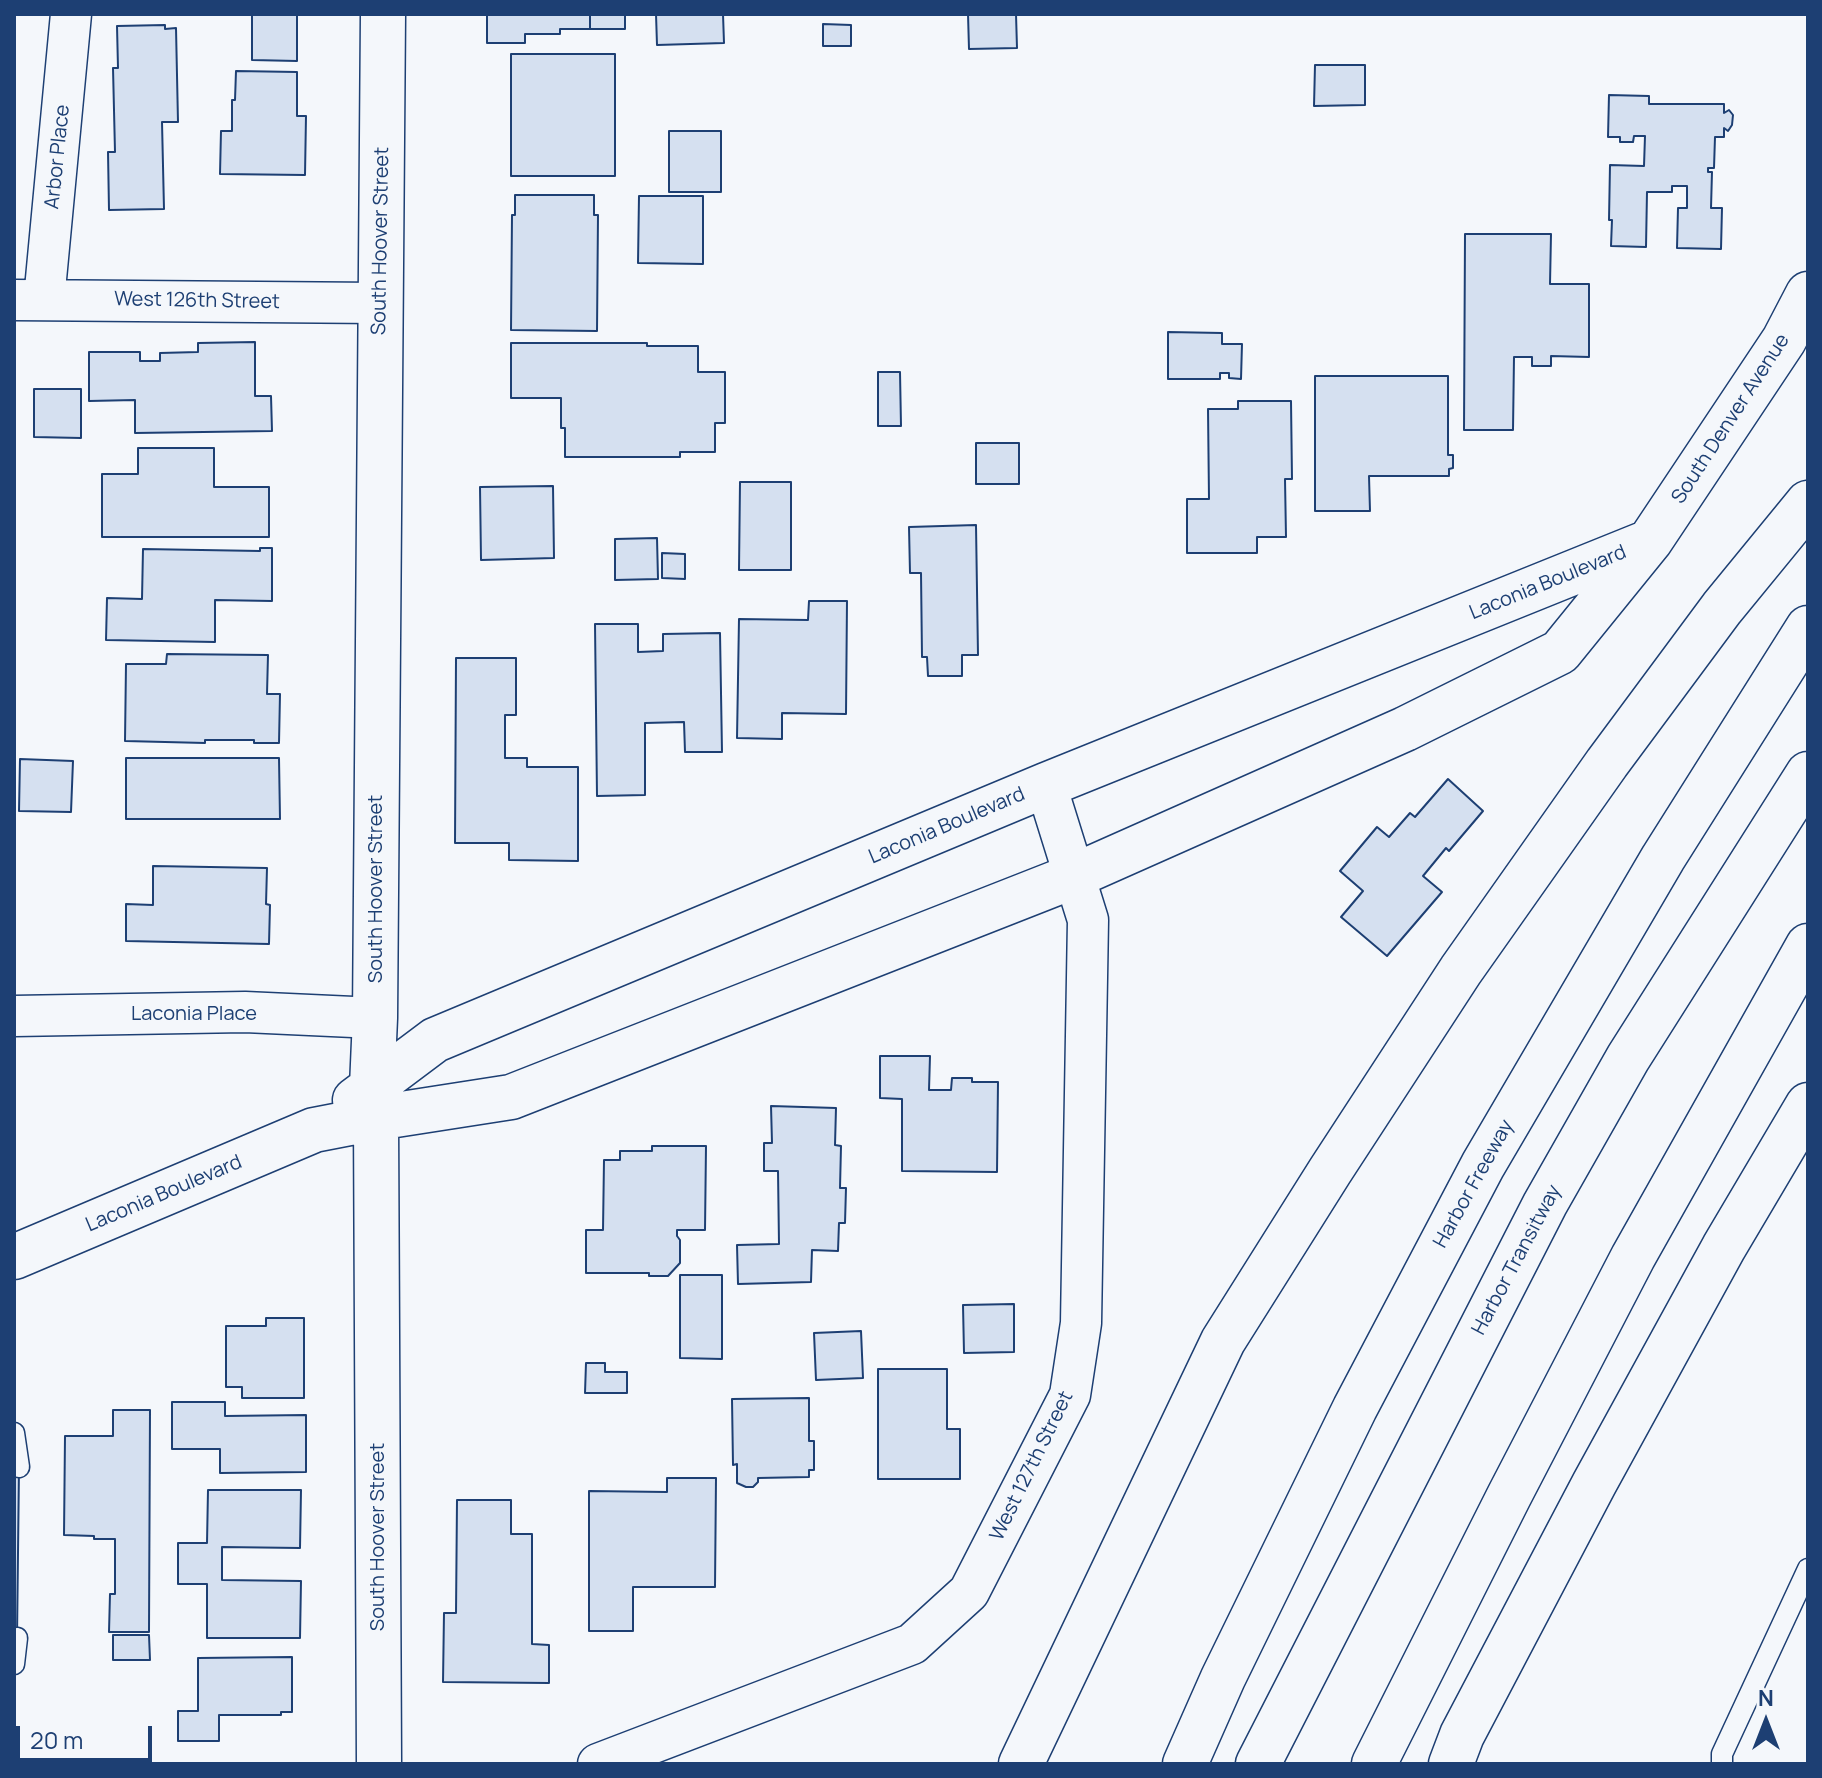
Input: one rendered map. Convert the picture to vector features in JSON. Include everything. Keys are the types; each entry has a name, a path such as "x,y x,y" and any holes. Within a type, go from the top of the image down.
{"main road":[{"name":"South Hoover Street","path":"379,1764 374,1103 383,14"},
{"name":"South Denver Avenue","path":"1650,541 1784,340 1808,294"},
{"path":"1021,1764 1223,1341 1470,957 1713,620 1808,503"},
{"name":"Laconia Boulevard","path":"14,1257 374,1103 435,1040 1046,785 1650,541"},
{"name":"Laconia Boulevard","path":"374,1103 511,1097 1074,876 1405,729 1560,652 1650,541"},
{"name":"Harbor Freeway","path":"1185,1764 1223,1678 1355,1408 1483,1165 1663,858 1808,628"},
{"name":"Harbor Transitway","path":"1258,1764 1545,1204 1628,1058 1808,774"},
{"path":"1374,1764 1633,1257 1808,946"},
{"path":"1451,1764 1462,1735 1594,1484 1724,1247 1808,1105"}],"street":[{"name":"Arbor Place","path":"29,300 71,14"},
{"name":"West 126th Street","path":"29,300 380,303"},
{"name":"West 127th Street","path":"598,1764 912,1644 969,1592 1070,1395 1081,1323 1088,920 1046,785"},
{"name":"Laconia Place","path":"14,1016 245,1012 375,1018"}],"lane":[{"path":"14,1433 19,1467"},
{"path":"1722,1764 1722,1754 1808,1569"},
{"path":"14,1664 17,1638"}],"building":[{"path":"252,14 297,14 297,61 252,60"},
{"path":"487,14 590,14 590,29 560,29 560,34 525,34 525,43 487,43"},
{"path":"590,14 625,14 625,29 590,29"},
{"path":"656,14 723,14 724,43 657,45"},
{"path":"968,14 1016,14 1017,48 969,49"},
{"path":"823,24 851,25 851,46 823,46"},
{"path":"165,25 165,29 176,28 178,122 162,122 164,209 109,210 108,152 115,152 113,68 118,68 117,26"},
{"path":"511,54 615,54 615,176 511,176"},
{"path":"1315,65 1365,65 1365,105 1314,106"},
{"path":"236,71 297,72 297,116 306,116 305,175 220,174 221,131 232,131"},
{"path":"1609,95 1649,96 1649,104 1724,104 1724,113 1729,110 1733,115 1728,131 1724,128 1724,137 1715,137 1714,168 1708,168 1708,172 1712,172 1711,208 1722,208 1721,249 1677,248 1678,208 1687,208 1687,186 1672,186 1672,192 1647,192 1646,247 1611,246 1610,165 1644,166 1645,136 1634,136 1633,142 1620,142 1620,137 1608,137"},
{"path":"669,131 721,131 721,192 669,192"},
{"path":"515,195 594,195 594,215 598,215 597,331 511,330 512,215 515,215"},
{"path":"639,196 703,196 703,264 638,263"},
{"path":"1465,234 1551,234 1550,284 1589,284 1589,357 1551,356 1551,366 1532,366 1532,357 1514,357 1513,430 1464,430"},
{"path":"1168,332 1222,333 1222,344 1242,344 1241,379 1229,378 1229,373 1220,373 1220,379 1168,379"},
{"path":"255,342 255,396 271,396 272,431 135,433 135,400 89,401 89,352 140,352 140,361 160,361 160,353 198,352 198,343"},
{"path":"511,343 698,346 698,372 725,372 725,423 715,423 715,452 680,452 680,457 565,457 561,398 511,398"},
{"path":"878,372 900,372 901,426 878,426"},
{"path":"1315,376 1448,376 1448,455 1453,455 1453,468 1449,469 1449,476 1369,476 1370,511 1315,511"},
{"path":"34,389 81,389 81,438 34,437"},
{"path":"1238,401 1291,401 1292,479 1285,479 1286,537 1257,537 1257,553 1187,553 1187,499 1209,499 1208,409 1238,409"},
{"path":"976,443 1019,443 1019,484 976,484"},
{"path":"138,448 214,448 214,487 269,487 269,537 102,537 102,474 138,474"},
{"path":"740,482 791,482 791,570 739,570"},
{"path":"553,486 554,558 481,560 480,487"},
{"path":"976,525 978,655 962,655 962,676 928,676 927,657 922,657 921,573 910,573 909,527"},
{"path":"657,538 658,579 615,580 615,539"},
{"path":"260,548 272,548 272,601 215,600 215,642 106,640 107,598 142,599 143,549 260,551"},
{"path":"662,553 685,554 685,579 662,578"},
{"path":"809,601 847,601 846,714 782,713 782,739 737,738 739,619 808,620"},
{"path":"595,624 638,624 638,652 663,651 663,634 720,633 722,752 685,752 684,722 645,723 645,795 597,796"},
{"path":"167,654 268,655 267,694 280,694 279,743 254,743 254,740 205,740 205,743 125,741 126,664 166,664"},
{"path":"456,658 516,658 516,715 505,715 505,758 527,758 527,767 578,767 578,861 509,860 509,843 455,843"},
{"path":"126,758 279,758 280,819 126,819"},
{"path":"20,759 73,761 71,812 19,811"},
{"path":"1448,779 1483,811 1423,876 1442,892 1387,956 1341,917 1363,891 1340,871 1377,827 1389,837 1410,813 1415,817"},
{"path":"153,866 267,868 269,944 126,941 126,904 153,905"},
{"path":"880,1056 930,1056 929,1090 951,1090 952,1078 998,1082 997,1172 902,1171 902,1099 880,1098"},
{"path":"771,1106 836,1108 835,1145 841,1146 840,1188 846,1188 845,1223 839,1223 838,1251 812,1250 811,1282 738,1284 737,1245 779,1244 778,1171 764,1171 764,1143 772,1143"},
{"path":"652,1146 706,1146 705,1230 677,1230 680,1263 668,1276 586,1273 586,1230 603,1230 604,1160 620,1160 620,1151 652,1151"},
{"path":"680,1275 722,1275 722,1359 680,1358"},
{"path":"1014,1304 1014,1352 964,1353 963,1305"},
{"path":"266,1318 304,1318 304,1398 242,1398 242,1387 226,1387 226,1326 266,1326"},
{"path":"861,1331 863,1378 816,1380 814,1333"},
{"path":"586,1363 605,1363 605,1372 627,1372 627,1393 585,1393"},
{"path":"878,1369 947,1369 947,1429 960,1429 960,1479 878,1479"},
{"path":"809,1398 809,1441 814,1441 814,1470 809,1470 809,1477 758,1478 753,1487 737,1483 737,1464 733,1465 732,1399"},
{"path":"172,1402 225,1402 225,1416 306,1415 306,1472 220,1473 220,1449 172,1449"},
{"path":"113,1410 150,1410 149,1632 109,1632 110,1594 115,1594 115,1539 64,1535 65,1436 113,1436"},
{"path":"14,1467 19,1467 17,1638 14,1638"},
{"path":"667,1478 716,1478 715,1587 633,1587 633,1631 589,1631 589,1491 667,1492"},
{"path":"208,1490 301,1490 300,1548 222,1547 222,1580 301,1581 300,1638 207,1638 207,1584 178,1584 178,1543 207,1543"},
{"path":"457,1500 511,1500 511,1534 532,1534 532,1644 549,1645 549,1683 443,1682 444,1613 456,1613"},
{"path":"113,1635 149,1635 150,1660 113,1660"},
{"path":"292,1657 292,1712 281,1712 281,1715 219,1715 219,1741 178,1741 178,1711 198,1711 198,1658"}]}
